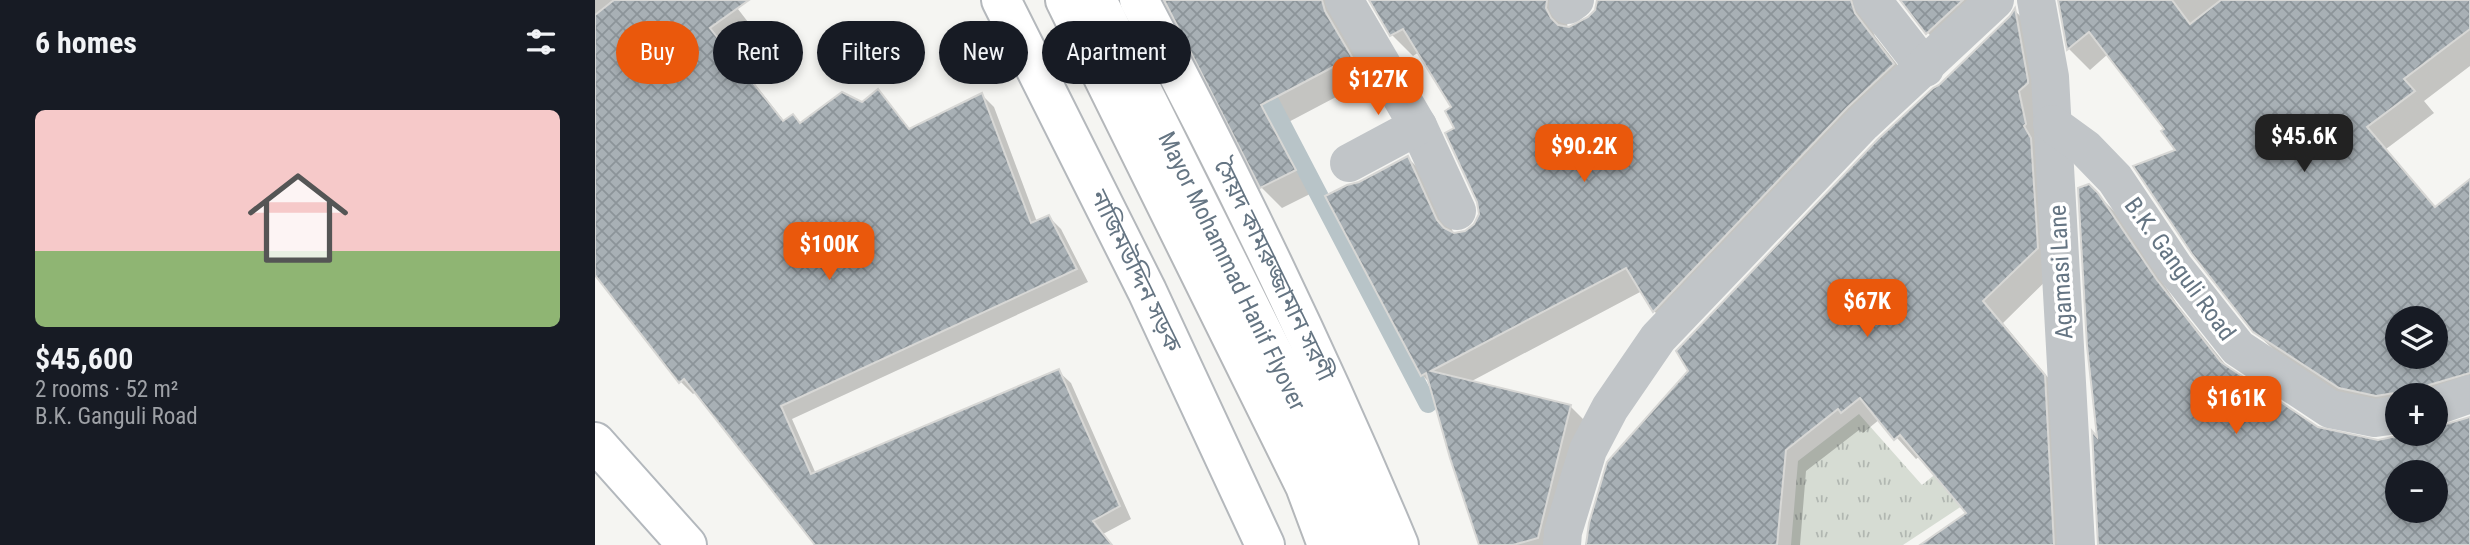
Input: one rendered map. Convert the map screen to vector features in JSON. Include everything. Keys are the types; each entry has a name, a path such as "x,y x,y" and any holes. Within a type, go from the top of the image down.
{"main road":[{"name":"নাজিমউদ্দিন সড়ক","path":"1001,0 1147,291 1265,545"},
{"path":"1065,0 1305,486 1327,545"},
{"name":"Mayor Mohammad Hanif Flyover","path":"1097,0 1340,487 1363,545"},
{"name":"সৈয়দ কামরুজ্জামান সরণী","path":"1139,0 1268,253 1354,438 1399,545"},
{"path":"595,442 687,545"}],"street":[{"path":"1344,0 1417,126 1457,211"},
{"path":"1872,0 1925,68"},
{"path":"1562,545 1563,532 1588,450 1610,408 1658,338 1863,123 1995,0"},
{"name":"Agamasi Lane","path":"2036,0 2050,76 2076,545"},
{"name":"B.K. Ganguli Road","path":"2052,124 2085,148 2115,179 2174,267 2238,348 2330,409 2375,418 2385,417"},
{"path":"1349,163 1417,126"},
{"path":"2448,402 2470,394"}],"green space":[{"path":"1859,414 1922,485 1943,468 1971,500 1903,545 1791,545 1798,461"}],"building":[{"path":"614,0 749,0 720,21 713,21 710,28 713,32 713,84 754,84 783,121 793,114 800,123 842,92 862,102 878,89 909,129 982,93 1031,223 1049,215 1077,269 781,406 811,474 1059,369 1120,506 1093,521 1112,545 815,545 684,379 679,383 595,275 595,15"},
{"path":"1164,0 1322,0 1325,11 1352,57 1261,105 1296,170 1260,188 1191,53 1191,21 1175,21"},
{"path":"1369,0 1547,0 1546,8 1551,18 1558,25 1569,27 1588,17 1595,10 1597,0 1851,0 1855,13 1894,64 1847,108 1653,312 1626,268 1431,371 1571,405 1538,538 1513,545 1479,545 1426,373 1421,376 1325,196 1359,182 1408,156 1437,220 1444,228 1454,233 1465,231 1474,224 1479,214 1477,202 1445,133 1454,128 1445,111 1451,107 1403,29 1390,36"},
{"path":"1900,0 1963,0 1926,34"},
{"path":"2058,0 2172,0 2190,24 2221,0 2470,0 2470,29 2404,79 2415,91 2367,127 2435,207 2470,179 2470,373 2436,383 2385,383 2385,394 2376,396 2339,388 2253,332 2192,254 2133,166 2175,150 2161,131 2164,129 2089,32 2067,50"},
{"path":"2015,8 2028,80 2019,91 2026,124 2024,126 2031,138 2038,248 1983,301 2045,375 2054,545 1920,545 1966,513 1900,435 1894,440 1860,398 1841,413 1838,409 1786,450 1777,545 1586,545 1589,523 1607,462 1688,371 1676,351 1878,139 1939,85"},
{"path":"2089,184 2098,193 2157,280 2221,362 2318,427 2378,440 2385,439 2385,446 2448,446 2448,423 2470,417 2470,545 2098,545 2092,431 2097,437 2087,346 2078,188"}],"waterway":[{"path":"1259,80 1428,404"}]}
